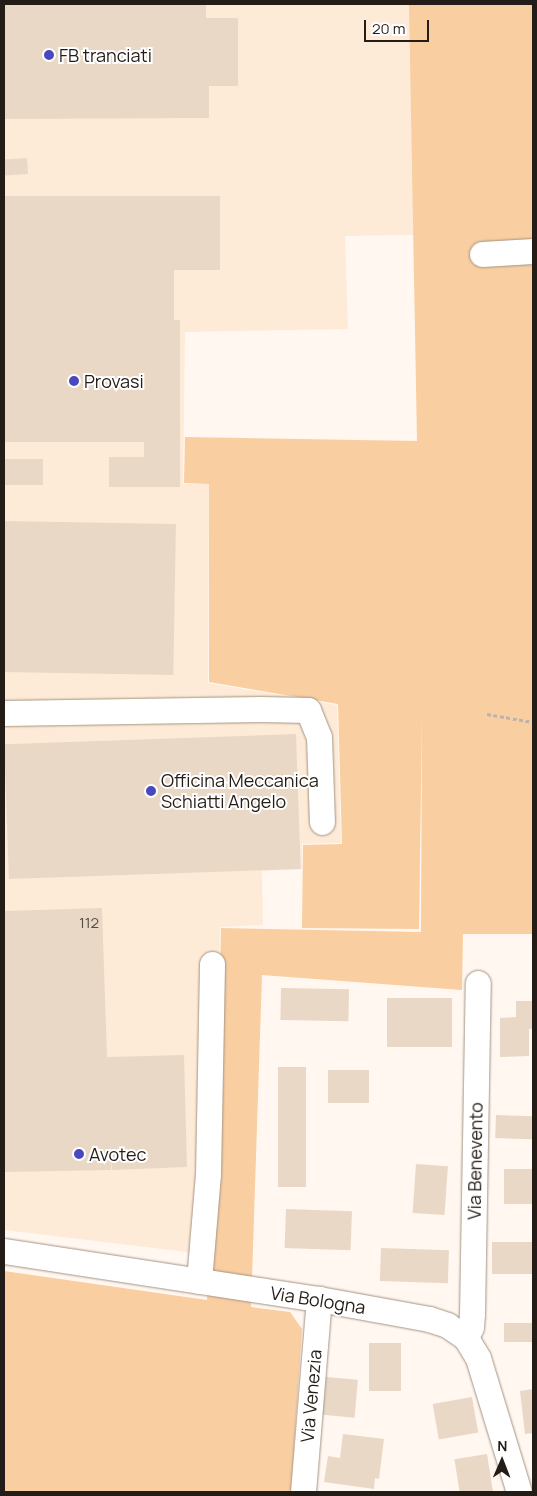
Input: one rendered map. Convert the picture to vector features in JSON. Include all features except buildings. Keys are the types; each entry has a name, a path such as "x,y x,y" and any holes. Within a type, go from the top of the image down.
{"street":[{"path":"482,254 533,251"},
{"path":"4,713 308,710 319,737 322,822"},
{"path":"199,1281 208,1174 212,964"},
{"name":"Via Benevento","path":"466,1338 471,1327 472,1314 478,984"},
{"name":"Via Bologna","path":"4,1251 320,1299 429,1319 447,1326 466,1338 478,1358 519,1492"},
{"name":"Via Venezia","path":"303,1492 320,1299"}],"path":[{"path":"487,714 533,722"}],"shaded area":[{"path":"4,4 475,4 473,234 345,236 348,329 185,332 183,484 209,484 208,683 337,705 341,843 302,844 302,869 262,871 263,925 220,927 212,1255 4,1230"},
{"path":"409,4 533,4 533,934 463,934 462,990 262,975 251,1307 290,1312 302,1329 291,1492 4,1492 4,1271 207,1300 215,1196 221,928 421,932 422,715 419,929 302,928 303,845 342,844 338,704 209,682 209,484 184,483 185,437 417,441"}],"place":[{"name":"FB tranciati","path":"49,55"},
{"name":"Provasi","path":"74,381"},
{"name":"Officina Meccanica Schiatti Angelo","path":"151,791"},
{"name":"Avotec","path":"79,1154"}]}
